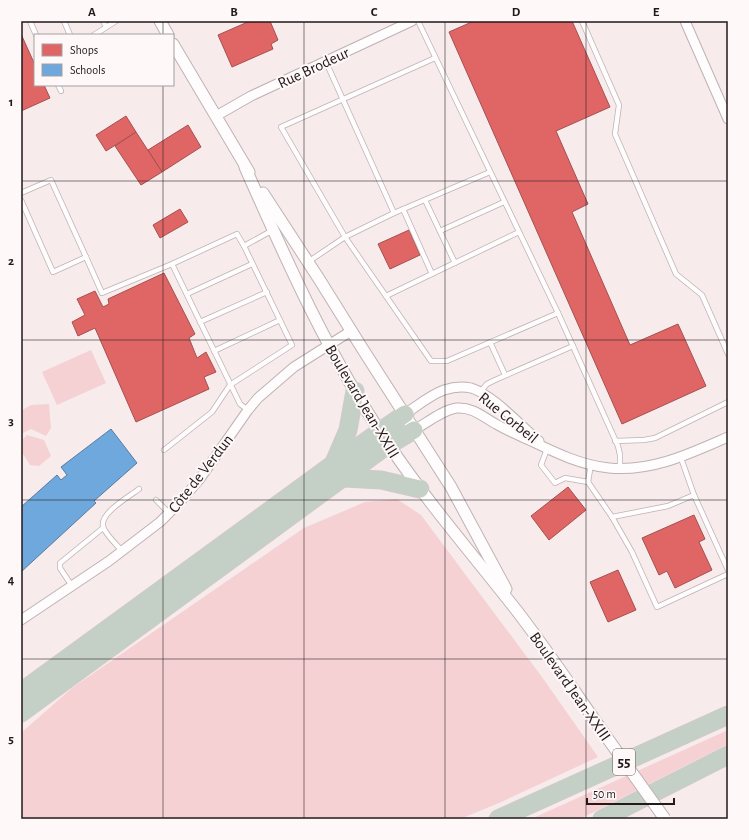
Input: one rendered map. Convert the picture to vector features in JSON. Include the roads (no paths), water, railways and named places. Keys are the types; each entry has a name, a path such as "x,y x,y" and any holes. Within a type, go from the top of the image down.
{"highway":[{"path":"332,465 348,430 355,391"},
{"path":"21,713 344,478 384,439 404,414"},
{"path":"21,692 332,465 384,439 414,430"},
{"path":"344,478 381,480 420,489"},
{"name":"55","path":"498,819 728,715"},
{"path":"602,819 728,755"}],"street":[{"path":"160,21 167,34"},
{"path":"685,21 728,119"},
{"name":"Rue Brodeur","path":"216,116 251,96 326,62 407,22"},
{"name":"Boulevard Jean-XXIII","path":"174,46 245,167 308,262 414,430 452,487 518,612"},
{"name":"Boulevard Jean-XXIII","path":"245,167 273,230 329,345 384,439 420,489 518,612 665,819"},
{"name":"Côte de Verdun","path":"21,620 149,531 169,513 199,480 248,410 261,395 300,363 351,331"},
{"name":"Rue Corbeil","path":"404,414 435,394 448,389 462,387 469,388 480,392 497,405 547,449"},
{"name":"Rue Corbeil","path":"414,430 449,410 464,408 476,412 494,424 547,449 574,460 608,468 652,466 681,458 728,438"}],"lane":[{"path":"30,21 36,34"},
{"path":"64,21 70,34"},
{"path":"103,21 106,27"},
{"path":"96,34 116,21"},
{"path":"418,21 573,346 620,453 620,468"},
{"path":"582,21 619,106 615,134 676,274 702,295 728,354"},
{"path":"435,58 281,127 345,237 431,361 447,362 558,313"},
{"path":"326,62 394,213"},
{"path":"58,86 61,91"},
{"path":"308,262 345,237 394,213 490,172"},
{"path":"21,193 51,180 102,293 172,264 237,234 244,246 292,344 230,385 212,412 164,450"},
{"path":"21,200 53,272 86,257"},
{"path":"425,200 455,263"},
{"path":"440,231 504,202"},
{"path":"403,210 432,274"},
{"path":"244,246 283,224"},
{"path":"386,296 519,232"},
{"path":"172,264 230,385 240,404 248,410"},
{"path":"187,294 252,264"},
{"path":"200,322 266,292"},
{"path":"214,352 280,320"},
{"path":"490,342 504,376"},
{"path":"480,392 487,384 573,346"},
{"path":"615,441 655,438 684,422 728,402"},
{"path":"547,449 541,465 555,483 565,478 588,482"},
{"path":"681,458 694,495 728,570"},
{"path":"591,464 588,482 612,517 632,552 657,607 728,574"},
{"path":"122,551 104,528 103,521 106,514 139,489"},
{"path":"612,517 668,506 694,495"},
{"path":"156,500 169,513"},
{"path":"72,586 60,568 60,563 104,528"}]}
